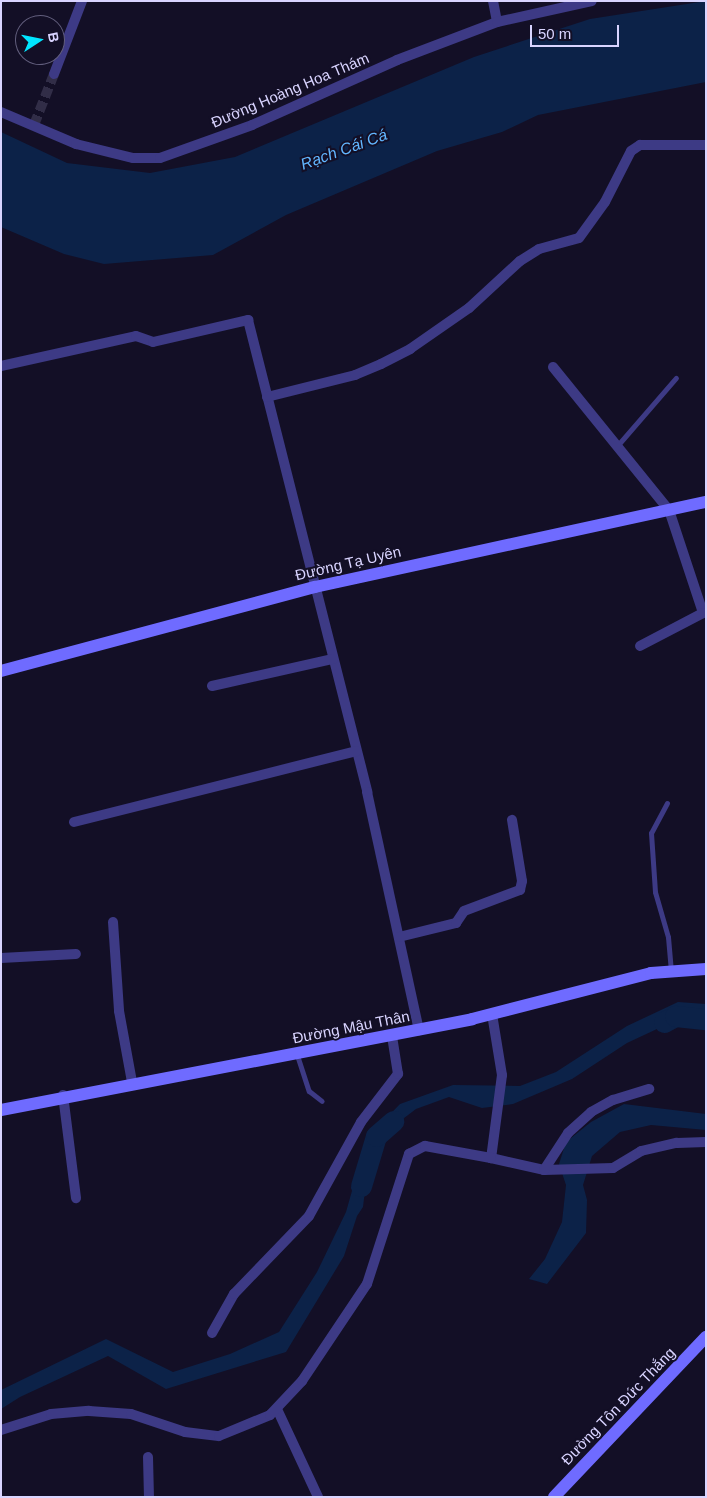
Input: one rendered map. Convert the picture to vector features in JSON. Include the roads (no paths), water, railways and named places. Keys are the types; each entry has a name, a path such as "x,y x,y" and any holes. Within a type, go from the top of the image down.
{"street":[{"path":"54,74 82,1"},
{"path":"494,1 497,22"},
{"name":"Đường Hoàng Hoa Thám","path":"1,112 76,144 133,158 160,158 252,125 396,60 497,22 592,1"},
{"path":"267,397 355,375 381,364 410,349 469,308 520,261 539,249 578,238 597,215 631,151 640,145 706,145"},
{"path":"1,366 136,336 153,342 248,320 356,751 420,1030"},
{"path":"553,367 669,510 703,613 640,646"},
{"name":"Đường Tạ Uyên","path":"1,671 315,587 706,502"},
{"path":"212,686 333,659"},
{"path":"74,822 356,751"},
{"path":"399,937 456,923 464,911 520,890 522,881 512,820"},
{"path":"113,922 119,1011 132,1082"},
{"path":"1,958 76,954"},
{"name":"Đường Mậu Thân","path":"1,1110 64,1095 132,1082 297,1055 392,1036 671,971 706,969"},
{"path":"491,1158 502,1075 492,1014"},
{"path":"212,1334 234,1294 309,1216 360,1122 398,1074 392,1036"},
{"path":"544,1170 568,1133 591,1112 613,1100 649,1089"},
{"path":"64,1095 76,1198"},
{"path":"1,1430 51,1414 89,1411 131,1414 185,1432 219,1436 277,1409 302,1380 367,1284 410,1154 425,1146 544,1170 613,1168 641,1151 678,1144 706,1142"},
{"name":"Đường Tôn Đức Thắng","path":"554,1497 706,1337"},
{"path":"277,1409 318,1497"},
{"path":"148,1457 149,1497"}],"lane":[{"path":"617,446 676,378"},
{"path":"667,803 651,833 655,892 668,938 671,971"},
{"path":"297,1055 309,1091 322,1101"}],"water":[{"name":"Rạch Cái Cá","path":"706,1 706,82 538,115 502,132 437,151 286,215 213,255 104,264 64,254 1,227 1,132 67,163 150,173 235,157 474,57 590,19"},
{"path":"678,1002 706,1004 706,1019 696,1016 672,1022 627,1043 572,1079 513,1104 482,1108 449,1097 416,1109 383,1134 374,1143 369,1157 363,1207 357,1216 344,1256 286,1352 166,1389 108,1356 20,1397 1,1409 1,1390 106,1339 173,1372 230,1354 279,1332 317,1272 346,1212 367,1138 400,1104 453,1085 520,1086 556,1072 627,1026"},
{"path":"624,1104 706,1114 706,1130 651,1125 620,1132 592,1156 583,1185 587,1200 586,1233 547,1284 529,1279 545,1259 562,1222 566,1185 559,1164 566,1142 591,1122"}],"waterway":[{"path":"664,1022 675,1016 706,1019"},
{"path":"361,1186 376,1136 393,1121"}],"tunnel":[{"path":"34,125 54,74"}]}
